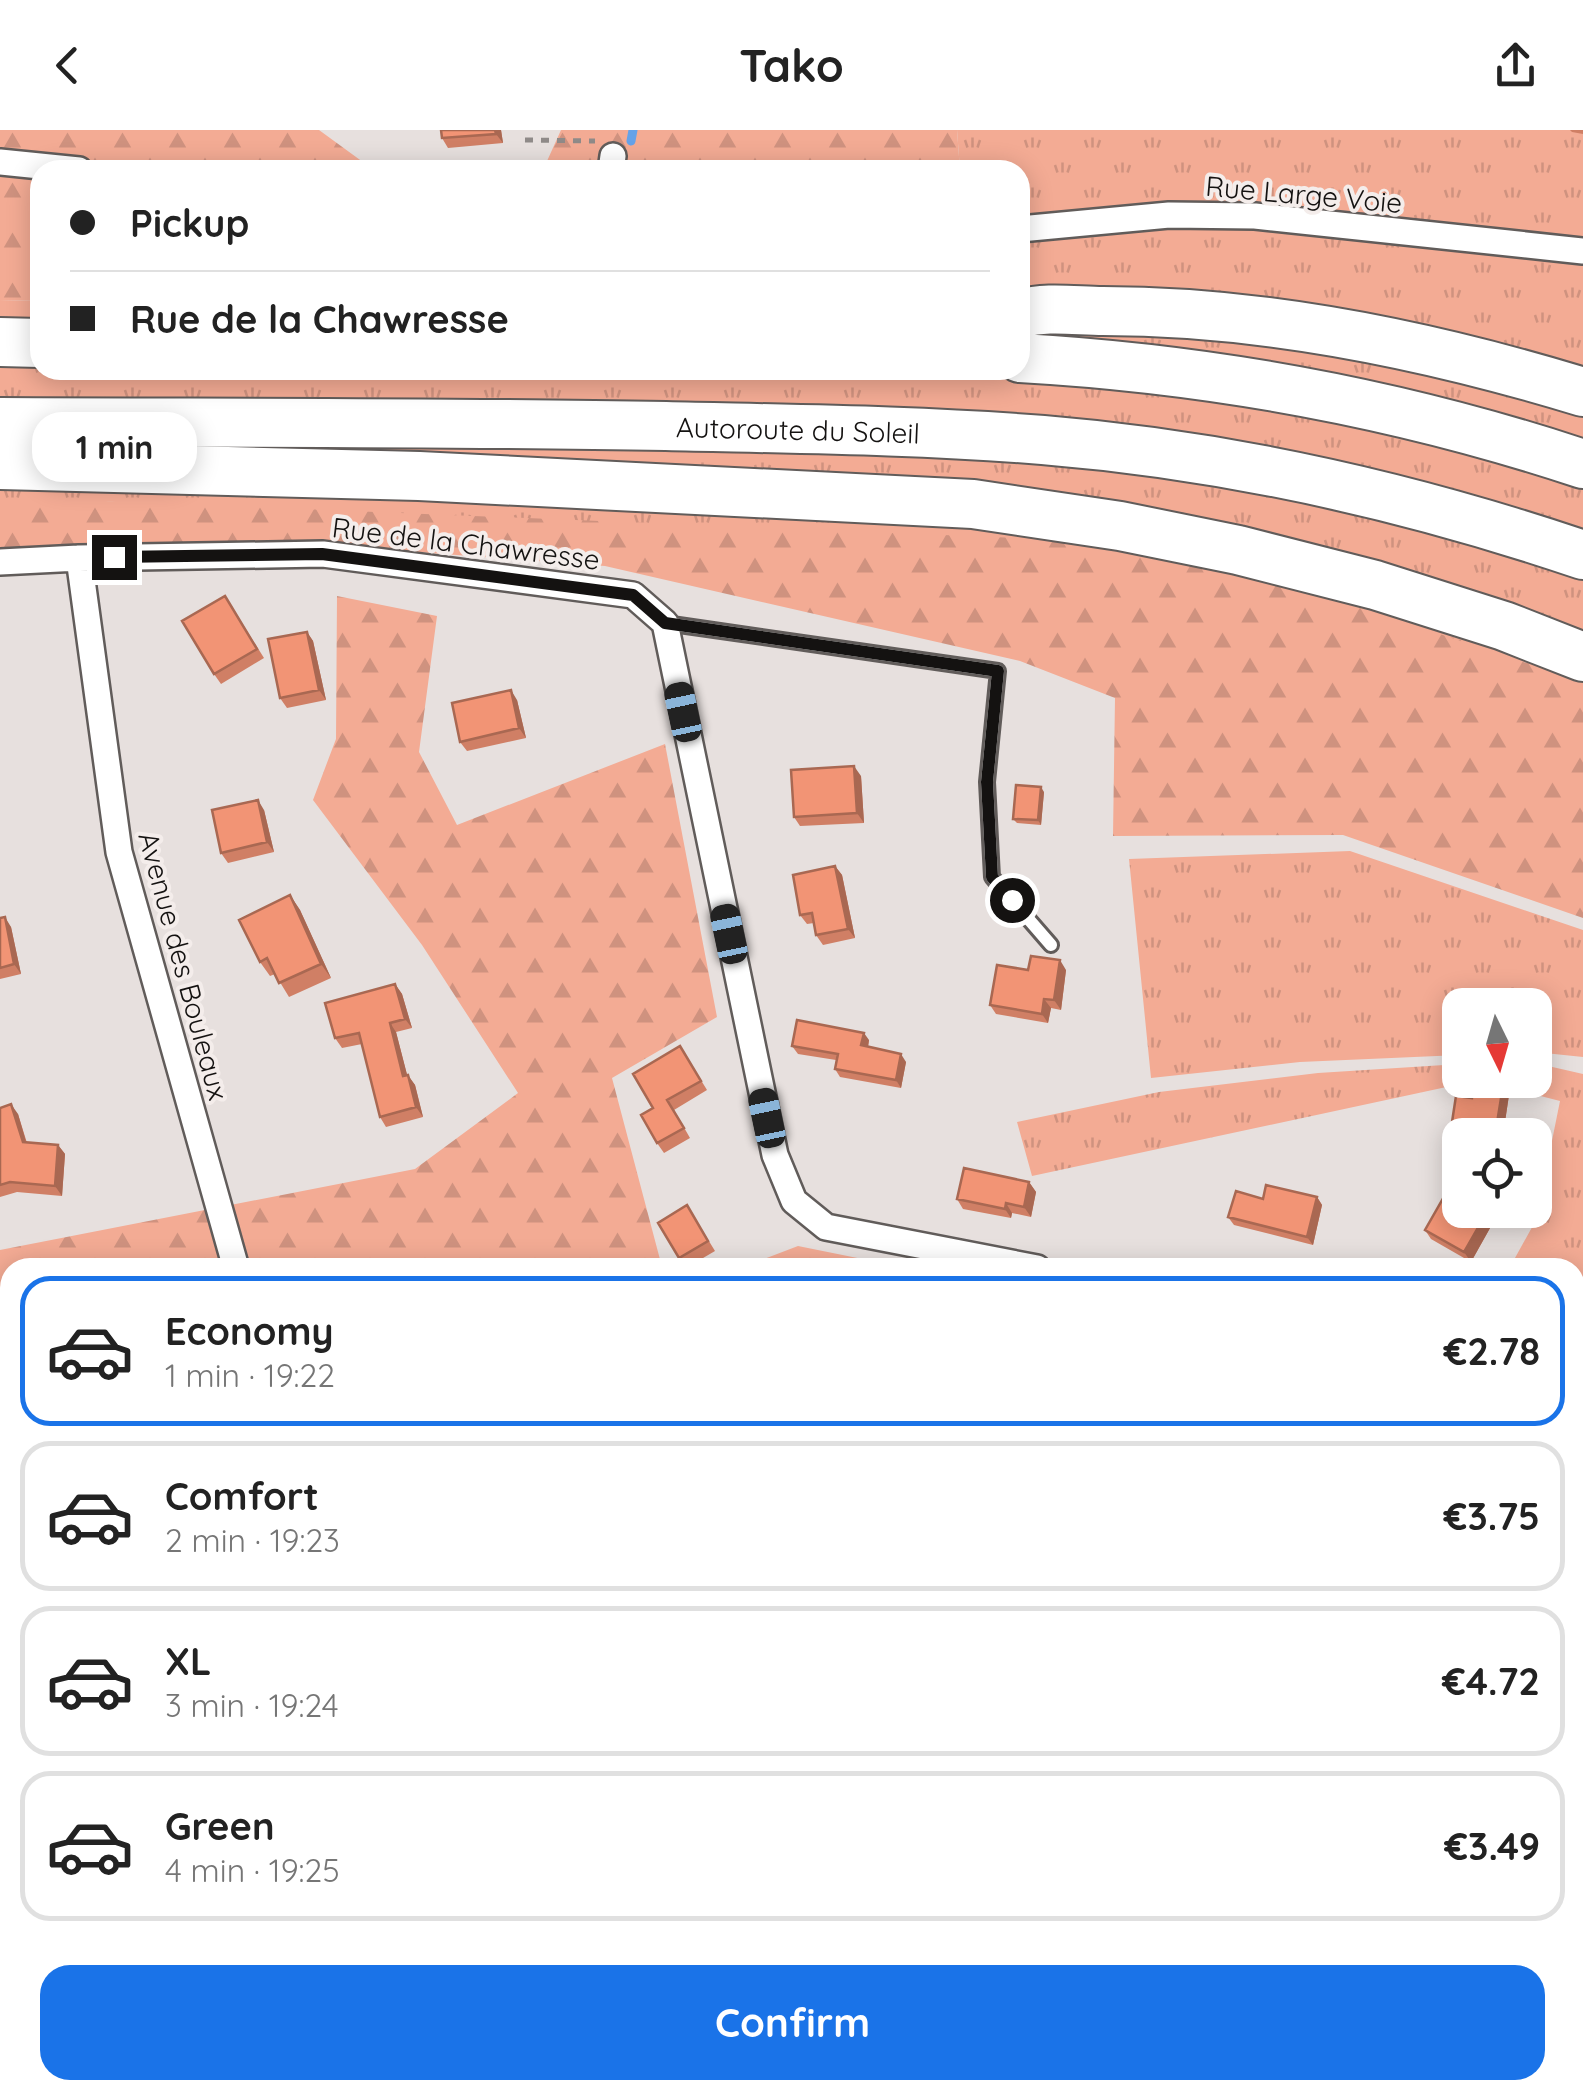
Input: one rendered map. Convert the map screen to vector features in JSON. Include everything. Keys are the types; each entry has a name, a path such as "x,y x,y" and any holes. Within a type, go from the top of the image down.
{"highway":[{"path":"1030,312 1138,311 1344,334 1483,362 1583,392"},
{"path":"0,342 30,343"},
{"path":"1030,359 1243,380 1384,406 1583,464"},
{"name":"Autoroute du Soleil","path":"0,422 544,424 862,430 1044,440 1210,461 1382,496 1583,556"},
{"path":"0,464 419,476 973,504 1120,526 1272,559 1374,585 1504,626 1583,657"}],"street":[{"path":"4,169 30,169"},
{"name":"Rue Large Voie","path":"1030,228 1168,215 1256,216 1583,251"},
{"name":"Rue de la Chawresse","path":"0,562 322,554 633,595 665,623"},
{"name":"Avenue des Bouleaux","path":"79,558 119,852 233,1258"},
{"path":"665,623 775,1155 794,1201 826,1227 986,1258"}],"lane":[{"path":"665,623 998,671 987,782 992,877 1052,945"}],"path":[{"path":"524,140 608,156"}],"green space":[{"path":"0,130 319,130 360,160 30,160 30,301 0,300"},
{"path":"561,130 957,130 959,160 548,160"},
{"path":"957,130 1583,130 1583,241 1030,219 1030,160 959,160"},
{"path":"1188,225 1312,231 1583,262 1583,672 1523,662 106,501 0,501 0,300 30,301 30,380 1030,380 1030,236"},
{"path":"0,501 106,501 1066,540 1312,591 1523,662 1583,672 1583,918 1343,835 1113,836 1115,698 1020,661 605,566 310,544 0,549"},
{"path":"337,596 437,616 419,752 457,825 665,744 717,1017 612,1078 660,1258 0,1258 0,1250 415,1169 518,1093 422,945 313,800 336,739"},
{"path":"1350,851 1583,930 1583,1057 1552,1054 1552,988 1442,988 1442,1056 1300,1062 1151,1078 1129,859"},
{"path":"1442,1065 1442,1088 1032,1176 1017,1122 1159,1092 1318,1073"},
{"path":"1552,1067 1583,1074 1583,1258 1515,1258 1532,1228 1552,1228 1552,1141 1560,1101 1548,1098 1552,1098"},
{"path":"798,1246 857,1258 767,1258"}],"building":[{"path":"441,130 495,130 496,134 442,138"},
{"path":"225,596 257,649 214,674 182,621"},
{"path":"307,632 319,690 280,698 268,639"},
{"path":"511,690 519,728 460,742 452,703"},
{"path":"854,766 857,813 794,817 791,770"},
{"path":"1016,785 1041,787 1038,820 1013,819"},
{"path":"258,800 267,842 221,853 212,810"},
{"path":"835,866 848,929 816,935 812,913 800,915 793,875"},
{"path":"290,895 321,964 279,983 267,958 260,962 239,920"},
{"path":"5,917 14,964 0,968 0,918"},
{"path":"1031,956 1060,960 1054,1000 1044,999 1042,1014 990,1005 997,965 1028,970"},
{"path":"395,984 405,1019 390,1023 403,1076 408,1075 416,1107 380,1117 359,1033 335,1038 325,1003"},
{"path":"797,1020 864,1033 861,1045 901,1054 896,1080 835,1069 838,1054 792,1046"},
{"path":"680,1046 701,1081 667,1100 684,1128 657,1143 641,1115 653,1108 633,1074"},
{"path":"1456,1098 1501,1098 1498,1118 1453,1118"},
{"path":"11,1104 23,1142 58,1145 55,1186 10,1182 0,1185 0,1108"},
{"path":"964,1168 1029,1182 1024,1207 1006,1203 1005,1209 957,1199"},
{"path":"1266,1185 1317,1197 1307,1237 1228,1217 1236,1191 1263,1199"},
{"path":"1442,1200 1442,1228 1478,1228 1464,1252 1425,1230"},
{"path":"687,1205 708,1241 679,1258 658,1223"}],"waterway":[{"path":"631,141 633,130"}],"route":[{"path":"114,557 322,554 633,595 665,623 998,671 987,782 992,877 1012,900"}]}
